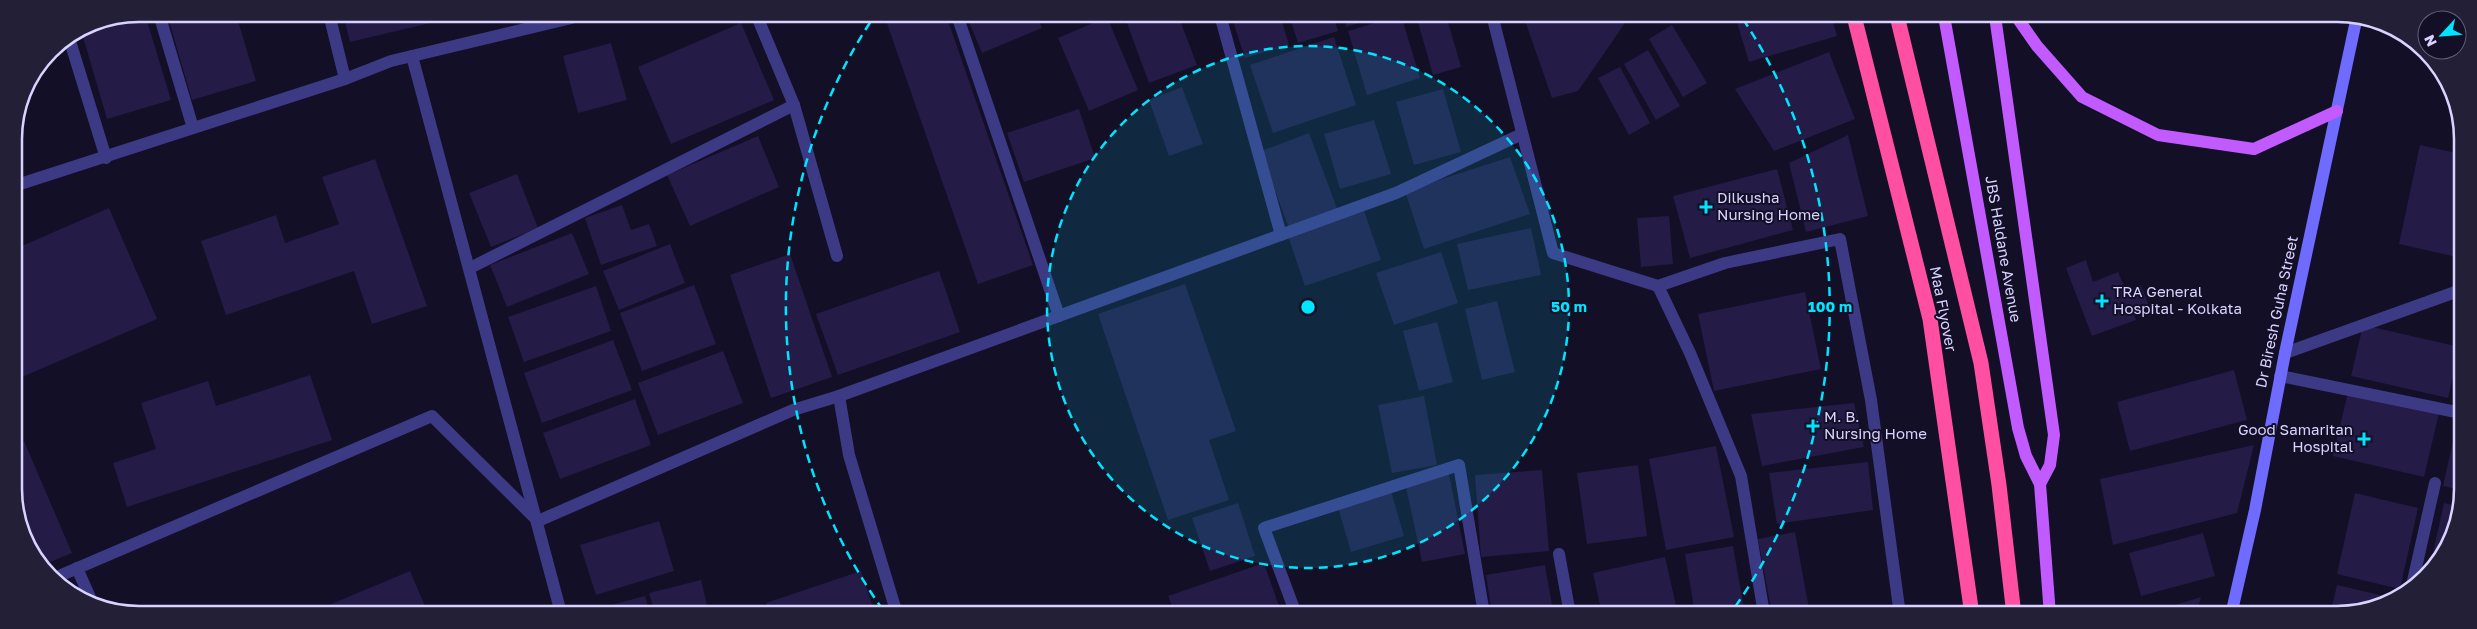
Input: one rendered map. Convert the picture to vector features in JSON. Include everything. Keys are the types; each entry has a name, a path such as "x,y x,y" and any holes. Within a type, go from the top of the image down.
{"highway":[{"name":"Maa Flyover","path":"1856,22 1930,319 1971,606"},
{"name":"Maa Flyover","path":"1898,22 1981,363 1999,485 2013,606"}],"main road":[{"name":"JBS Haldane Avenue","path":"1945,22 2018,428 2026,456 2040,484 2049,606"},
{"name":"JBS Haldane Avenue","path":"1996,22 2054,435 2050,465 2040,484"},
{"path":"2020,22 2037,46 2082,97 2158,136 2254,149 2337,111"},
{"name":"Dr Biresh Guha Street","path":"2233,606 2255,510 2280,376 2355,24"}],"street":[{"path":"161,22 193,128"},
{"path":"331,22 346,79"},
{"path":"23,183 346,79 391,61 554,22"},
{"path":"759,22 794,105 837,256"},
{"path":"959,22 1059,316"},
{"path":"1222,22 1281,235"},
{"path":"1494,22 1554,252 1658,286 1725,263 1840,239 1871,400 1899,606"},
{"path":"71,44 106,158"},
{"path":"412,56 559,606"},
{"path":"470,268 794,105"},
{"path":"538,521 793,410 839,396 1396,193 1522,134"},
{"path":"1658,286 1690,353 1741,476 1763,606"},
{"path":"2285,352 2454,292"},
{"path":"2280,376 2454,411"},
{"path":"839,396 849,455 895,606"},
{"path":"61,575 432,416 538,521"},
{"path":"1293,606 1264,528 1459,465 1483,606"},
{"path":"2413,579 2435,483"},
{"path":"1559,554 1569,606"},
{"path":"77,568 88,594"}],"building":[{"path":"147,22 171,100 107,119 83,37 95,31 124,23"},
{"path":"169,22 238,22 256,81 192,100"},
{"path":"345,22 435,22 350,42"},
{"path":"886,22 948,22 1033,265 978,284"},
{"path":"969,22 1039,22 1042,28 982,53"},
{"path":"1095,22 1109,22 1138,90 1089,111 1058,38"},
{"path":"1127,22 1181,22 1197,65 1149,83"},
{"path":"1233,22 1282,22 1289,45 1245,58"},
{"path":"1291,22 1335,22 1338,31 1298,43"},
{"path":"1345,22 1362,22 1346,27"},
{"path":"1378,22 1403,22 1420,78 1367,95 1348,31"},
{"path":"1418,22 1448,22 1461,67 1433,75"},
{"path":"1525,22 1625,22 1578,91 1552,98"},
{"path":"1737,22 1833,22 1837,36 1749,62"},
{"path":"741,23 774,100 671,144 638,67"},
{"path":"1672,25 1707,83 1683,97 1649,39"},
{"path":"1334,37 1356,105 1273,133 1250,65"},
{"path":"611,43 627,100 578,113 563,56"},
{"path":"1648,50 1680,106 1656,120 1624,64"},
{"path":"1829,52 1855,119 1774,151 1735,89"},
{"path":"1620,67 1650,123 1629,135 1598,78"},
{"path":"1182,87 1203,144 1169,156 1149,100"},
{"path":"1443,89 1461,152 1414,165 1396,102"},
{"path":"1079,109 1095,158 1024,182 1007,133"},
{"path":"1374,120 1391,174 1340,189 1324,134"},
{"path":"1309,133 1338,211 1289,229 1261,151"},
{"path":"1848,135 1868,216 1806,232 1789,163"},
{"path":"758,136 779,187 690,226 667,175"},
{"path":"2420,145 2454,152 2454,256 2399,244"},
{"path":"1510,157 1530,214 1424,249 1405,191"},
{"path":"375,159 427,306 372,324 354,271 226,315 201,241 276,215 285,243 339,224 322,177"},
{"path":"1777,169 1793,230 1690,258 1673,196"},
{"path":"517,174 538,228 491,247 469,193"},
{"path":"622,205 631,230 649,224 657,246 601,265 585,218"},
{"path":"109,208 157,319 22,377 23,246"},
{"path":"1363,208 1381,260 1305,286 1287,233"},
{"path":"1669,216 1673,264 1641,267 1637,218"},
{"path":"1531,228 1541,275 1468,290 1457,244"},
{"path":"572,233 589,274 507,307 490,265"},
{"path":"670,244 685,283 619,310 603,271"},
{"path":"1441,252 1458,303 1394,325 1376,273"},
{"path":"790,254 832,377 771,398 730,275"},
{"path":"2086,260 2093,282 2118,272 2126,291 2141,285 2148,304 2133,310 2136,320 2092,336 2066,268"},
{"path":"939,271 960,332 838,375 816,314"},
{"path":"1185,284 1236,431 1209,440 1229,500 1168,520 1098,314"},
{"path":"694,285 716,344 642,371 620,313"},
{"path":"596,286 611,331 524,362 508,317"},
{"path":"1805,292 1821,369 1714,391 1698,314"},
{"path":"1497,301 1515,372 1482,380 1465,309"},
{"path":"1437,322 1453,382 1419,391 1403,331"},
{"path":"2363,325 2454,346 2454,372 2448,398 2351,376"},
{"path":"613,340 632,390 542,423 524,373"},
{"path":"723,351 743,403 658,435 638,383"},
{"path":"2234,370 2247,420 2130,451 2117,402"},
{"path":"310,375 332,440 127,507 113,463 156,449 141,403 208,381 216,406"},
{"path":"2348,392 2439,413 2424,477 2333,456"},
{"path":"1424,396 1437,465 1392,473 1378,405"},
{"path":"635,399 651,445 560,479 543,433"},
{"path":"1854,403 1864,447 1762,466 1751,414"},
{"path":"2454,437 2454,488 2443,486"},
{"path":"24,441 72,553 49,563 35,541 23,505 22,442"},
{"path":"2254,445 2237,513 2113,545 2100,479"},
{"path":"1716,446 1734,537 1666,550 1649,459"},
{"path":"1868,462 1873,510 1777,524 1769,473"},
{"path":"1638,465 1647,536 1587,544 1577,473"},
{"path":"1542,470 1549,551 1481,557 1475,475"},
{"path":"1449,474 1465,554 1422,562 1405,482"},
{"path":"1391,491 1404,536 1351,552 1338,507"},
{"path":"2355,493 2418,508 2400,588 2337,574"},
{"path":"1238,503 1255,556 1210,571 1192,518"},
{"path":"2444,503 2454,505 2446,534 2432,559"},
{"path":"659,521 674,571 596,595 580,545"},
{"path":"1795,532 1809,606 1771,606 1758,539"},
{"path":"2203,533 2215,576 2141,596 2129,553"},
{"path":"1733,546 1744,606 1694,606 1685,554"},
{"path":"1665,557 1676,606 1600,606 1593,573"},
{"path":"1264,563 1279,606 1172,606 1168,596"},
{"path":"1545,565 1552,606 1491,606 1486,575"},
{"path":"410,571 425,606 327,606"},
{"path":"861,571 872,606 767,606 766,603"},
{"path":"701,580 707,606 653,606 649,593"},
{"path":"2337,585 2385,596 2368,603 2332,606"},
{"path":"645,596 648,606 607,606"},
{"path":"2201,597 2198,606 2172,606"}],"place":[{"name":"Dilkusha Nursing Home","path":"1706,207"},
{"name":"TRA General Hospital - Kolkata","path":"2102,301"},
{"name":"M. B. Nursing Home","path":"1813,426"},
{"name":"Good Samaritan Hospital","path":"2364,439"}]}
